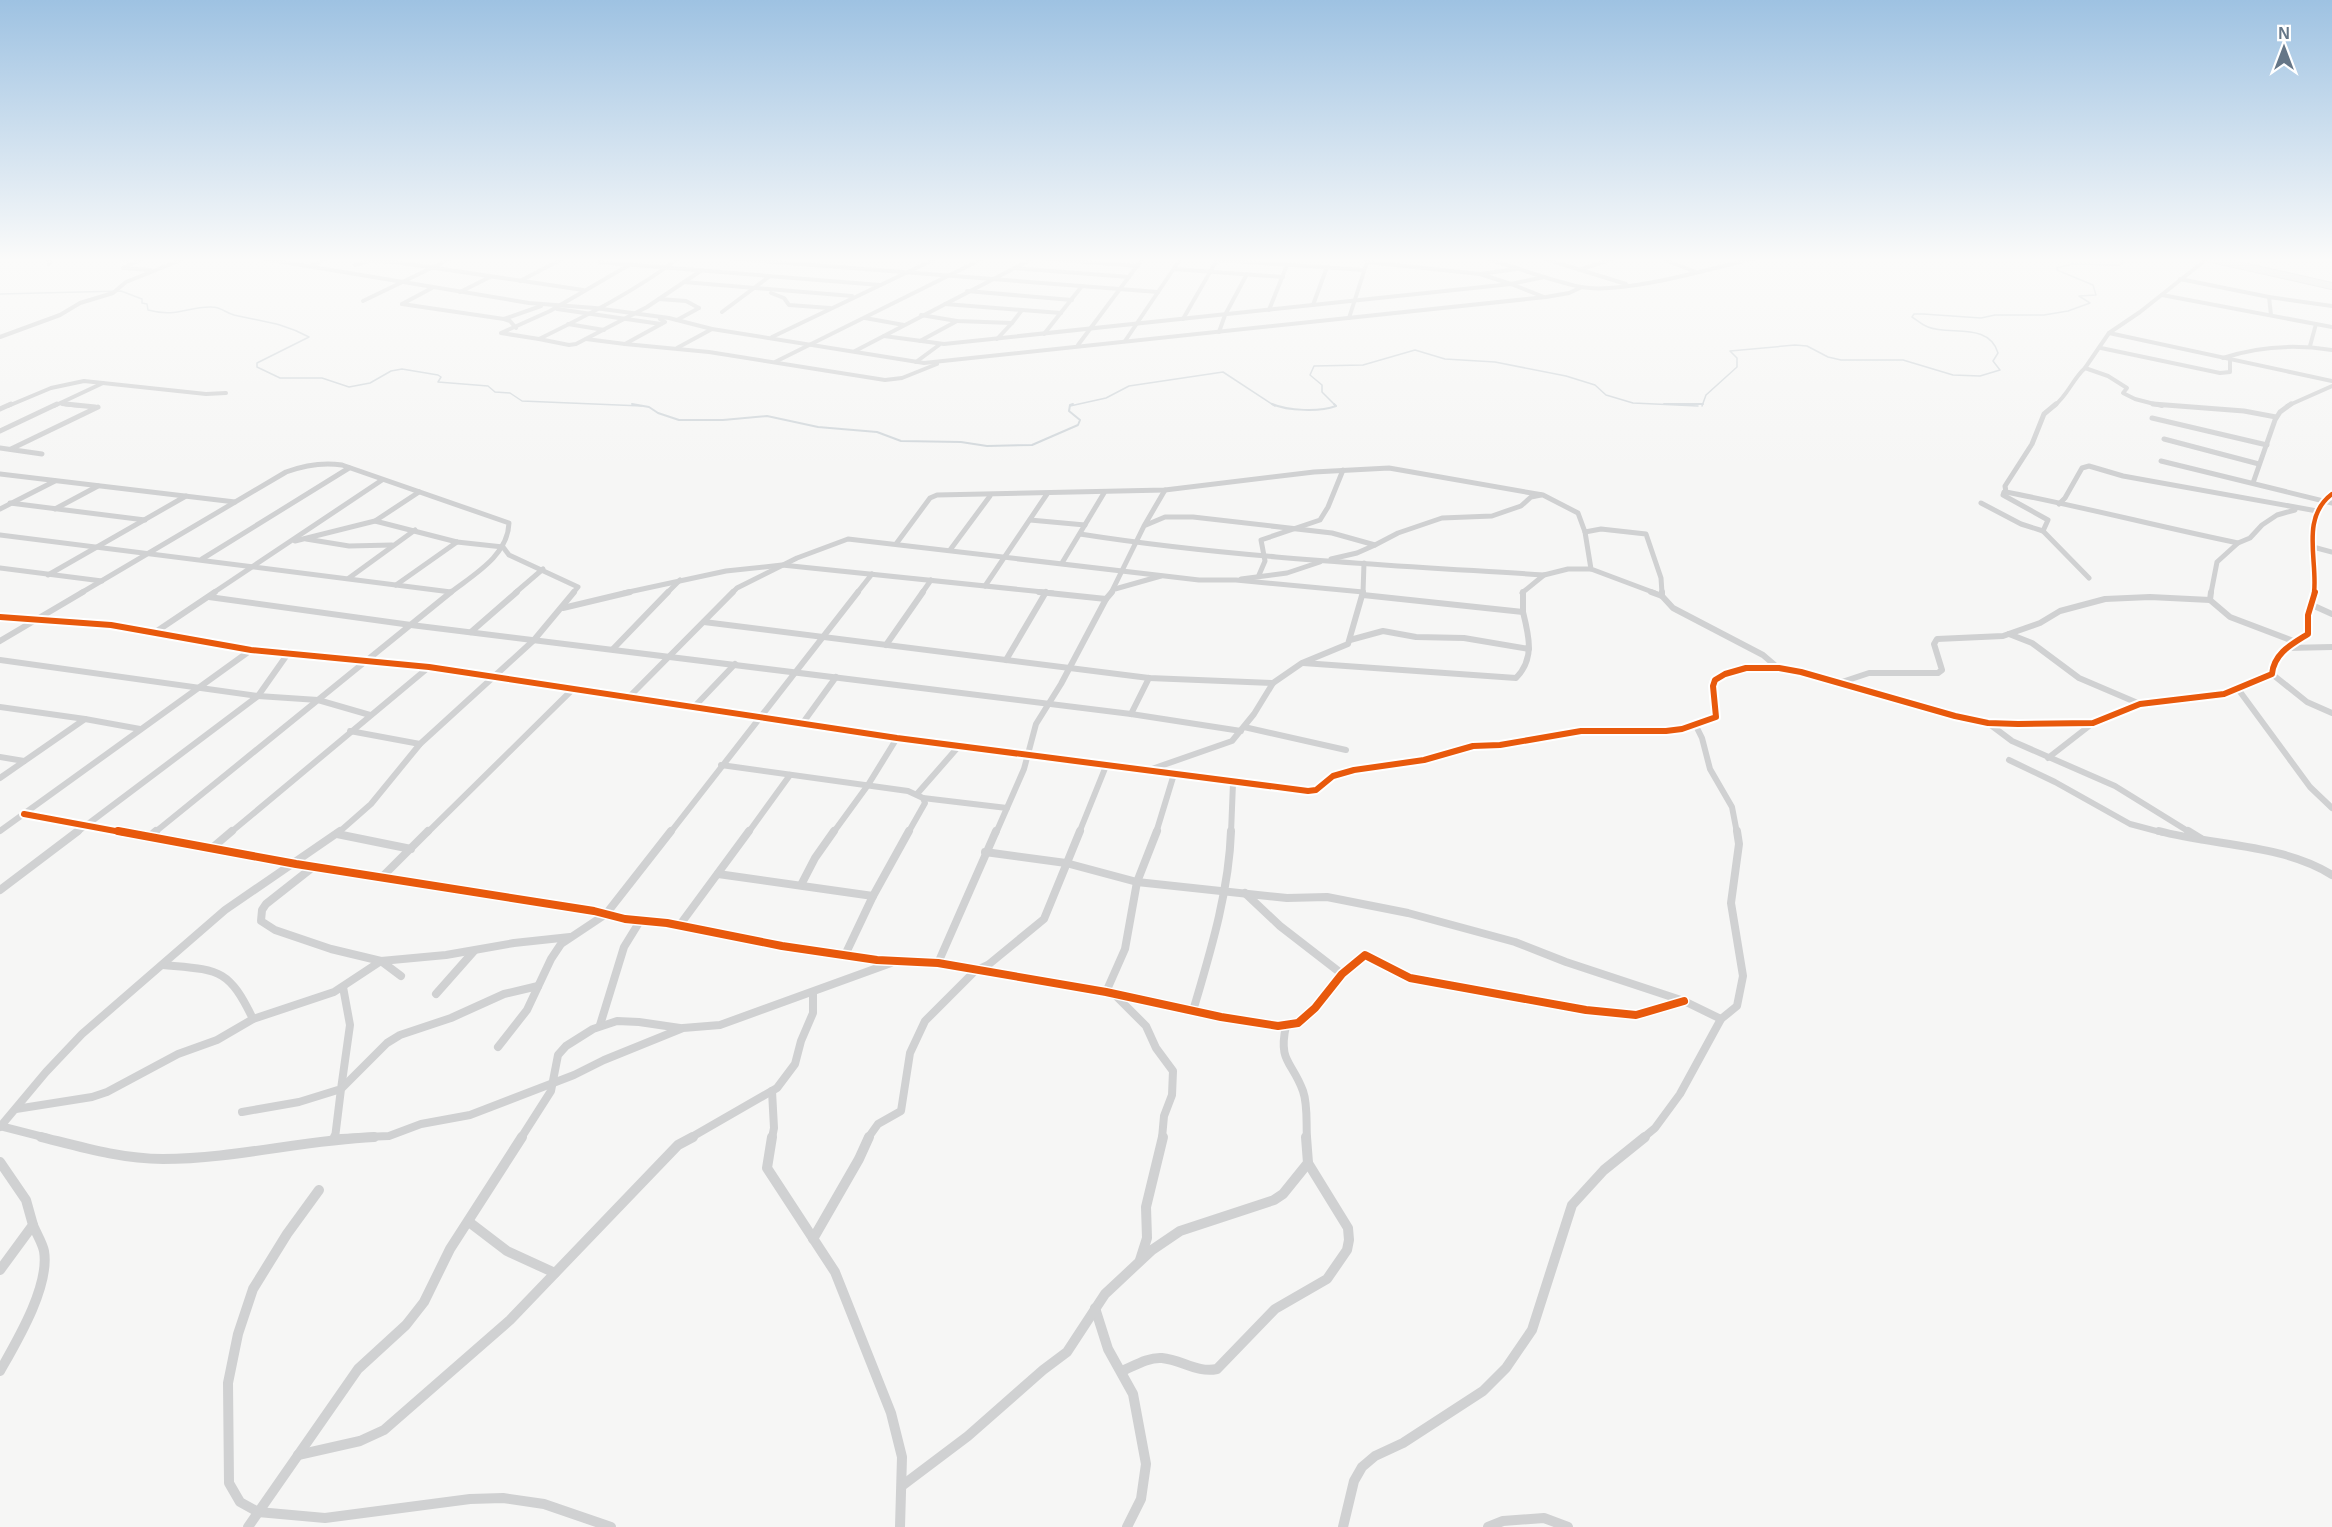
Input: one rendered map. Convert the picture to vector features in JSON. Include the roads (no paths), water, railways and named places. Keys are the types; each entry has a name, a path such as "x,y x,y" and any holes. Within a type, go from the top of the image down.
{"street":[{"path":"0,337 21,329"},
{"path":"512,329 501,333 569,345 604,330"},
{"path":"539,339 558,329"},
{"path":"600,329 604,330"},
{"path":"625,344 648,329"},
{"path":"677,348 712,329"},
{"path":"714,329 916,362 940,362 1078,345 1244,329"},
{"path":"770,338 788,329"},
{"path":"776,363 841,329"},
{"path":"855,351 896,329"},
{"path":"920,341 942,329"},
{"path":"996,339 1006,329"},
{"path":"1044,334 1048,329"},
{"path":"884,336 939,345 1095,329"},
{"path":"1125,341 1133,329"},
{"path":"2006,492 2005,486 2032,444 2044,414 2064,398 2073,379 2085,368 2109,333 2114,329"},
{"path":"2310,346 2315,329"},
{"path":"1078,345 1089,330"},
{"path":"2109,333 2332,383"},
{"path":"586,339 677,348 885,380 910,376 940,362"},
{"path":"916,362 939,345"},
{"path":"2223,358 2259,347 2310,346 2332,350"},
{"path":"2100,348 2220,373 2230,372 2230,359"},
{"path":"2085,368 2107,375 2124,385 2127,388 2123,393 2130,398 2170,407 2244,411 2276,417"},
{"path":"0,409 51,388 81,381 105,381 114,385 176,391 226,393"},
{"path":"0,431 105,381"},
{"path":"2253,483 2259,472 2259,464 2276,417 2283,407 2310,398 2332,383"},
{"path":"11,449 98,407 59,403"},
{"path":"2152,418 2267,445"},
{"path":"2164,439 2259,464"},
{"path":"0,448 42,454"},
{"path":"2161,461 2332,503"},
{"path":"0,641 298,467 334,464 509,523 503,547 497,555 148,837"},
{"path":"2059,504 2065,498 2082,468 2088,466 2123,476 2317,511"},
{"path":"202,559 349,468"},
{"path":"896,544 933,496 1165,490 1298,473 1389,468 1543,495 1578,513 1585,532 1591,569"},
{"path":"1259,575 1264,558 1260,544 1263,539 1316,522 1324,515 1343,470"},
{"path":"0,474 235,502"},
{"path":"154,633 382,480"},
{"path":"0,509 55,481"},
{"path":"55,509 99,486"},
{"path":"938,963 1006,808 1034,731 1106,599 1115,589 1144,526 1165,490"},
{"path":"290,542 375,521 419,492"},
{"path":"1062,563 1104,492"},
{"path":"2006,492 2059,504 2091,508 2138,522 2238,543"},
{"path":"2006,492 2002,493 2048,520 2043,531"},
{"path":"985,586 1047,494"},
{"path":"2272,674 2275,659 2284,649 2308,634 2310,625 2308,615 2315,591 2312,575 2313,529 2317,511 2324,500 2332,494"},
{"path":"1236,580 1259,575 1287,573 1322,561 1357,553 1394,534 1442,518 1492,516 1525,504 1531,497 1543,495"},
{"path":"48,575 186,496"},
{"path":"950,550 990,496"},
{"path":"10,503 145,520"},
{"path":"1981,503 2021,524 2043,531 2089,578"},
{"path":"2210,600 2217,562 2238,543 2250,538 2262,525 2277,515 2298,509"},
{"path":"1144,526 1161,518 1181,516 1332,533 1375,545"},
{"path":"1030,520 1085,525"},
{"path":"375,521 458,542 503,547 509,555 578,587 563,609 534,640 420,744 370,804 338,834 225,910 82,1034 0,1127 108,1154 143,1158 197,1159 335,1139 389,1136 421,1124 470,1115 555,1083 683,1028"},
{"path":"1585,532 1601,529 1646,534 1661,578 1662,596"},
{"path":"349,578 392,545 415,531"},
{"path":"1080,534 1264,558 1544,575 1568,569 1591,569 1662,596 1673,608 1763,655 1777,667"},
{"path":"0,535 150,552 451,592"},
{"path":"304,538 323,543 370,547 392,545"},
{"path":"628,698 736,588 841,540 855,538 1124,569 1199,580 1236,580 1523,612"},
{"path":"396,585 458,542"},
{"path":"2313,547 2332,552"},
{"path":"1149,771 1187,755 1225,744 1243,729 1273,682 1302,663 1348,644 1359,600 1363,594 1364,564"},
{"path":"563,609 618,596 649,585 757,566 782,565 1106,599"},
{"path":"0,568 102,581"},
{"path":"471,632 543,569"},
{"path":"498,1047 527,1010 551,959 570,936 606,914 872,574"},
{"path":"1115,589 1164,575"},
{"path":"1302,663 1504,679 1516,678 1523,673 1528,664 1529,649 1522,593 1544,575"},
{"path":"613,649 680,580"},
{"path":"886,645 931,580"},
{"path":"1006,660 1046,592"},
{"path":"209,597 411,625 1243,729 1346,750"},
{"path":"1842,682 1869,673 1938,673 1942,670 1934,644 1937,639 2009,634 2040,623 2060,611 2105,599 2150,597 2210,600 2230,617 2296,642"},
{"path":"2312,605 2332,614"},
{"path":"2322,608 2332,606"},
{"path":"0,617 111,625 251,650 368,659 497,676 897,738 1308,791 1316,790 1333,776 1354,770 1424,760 1473,746 1500,745 1581,731 1650,732 1682,729 1716,717 1713,686 1715,680 1723,674 1749,668 1777,667 1842,682 1920,706 1988,723 2093,723"},
{"path":"704,622 1149,678 1273,682"},
{"path":"1350,640 1383,631 1416,637 1464,638 1529,649"},
{"path":"2009,634 2032,643 2079,678 2140,704"},
{"path":"2284,649 2332,647"},
{"path":"0,831 251,650"},
{"path":"0,890 258,696 289,652"},
{"path":"0,660 258,696 318,700 370,715"},
{"path":"694,707 735,664"},
{"path":"212,848 429,667"},
{"path":"2048,758 2093,723 2140,704 2196,699 2238,689 2272,674"},
{"path":"2272,674 2292,693 2332,713"},
{"path":"802,724 836,677"},
{"path":"1131,714 1149,678"},
{"path":"382,877 573,689"},
{"path":"2238,689 2310,787 2332,807"},
{"path":"0,707 140,729"},
{"path":"0,778 85,719"},
{"path":"1988,723 2012,741 2115,786 2205,841"},
{"path":"1343,1527 1354,1481 1362,1467 1375,1456 1403,1443 1483,1390 1506,1368 1532,1330 1572,1205 1604,1170 1654,1128 1680,1094 1721,1018 1737,1005 1743,985 1743,976 1731,903 1739,844 1732,807 1710,769 1702,738 1695,724"},
{"path":"350,731 420,744"},
{"path":"801,885 815,858 868,785 897,738"},
{"path":"920,796 959,746"},
{"path":"0,757 24,761"},
{"path":"2009,760 2055,782 2130,824 2205,841 2293,856 2313,862 2332,875"},
{"path":"721,765 868,785 920,796 1006,808"},
{"path":"813,1239 859,1158 872,1130 901,1111 907,1064 919,1029 937,1007 975,971 988,964 1044,919 1056,897 1066,863 1106,766"},
{"path":"1109,992 1125,949 1137,882 1163,816 1174,774"},
{"path":"679,926 790,775"},
{"path":"1192,1011 1209,956 1225,891 1230,862 1233,783"},
{"path":"845,955 873,896 925,803 920,796"},
{"path":"24,814 296,864 679,926 773,945 892,962 938,963 1109,992 1192,1011 1286,1026 1298,1023 1315,1008 1342,974 1365,956 1410,978 1586,1010 1636,1015 1684,1001"},
{"path":"0,820 12,822"},
{"path":"338,834 411,849"},
{"path":"985,852 1066,863 1137,882 1287,898 1327,897 1408,913 1499,936 1566,962 1684,1001 1721,1018"},
{"path":"314,867 266,904 262,910 261,921 276,930 331,949 381,962 401,976"},
{"path":"718,874 873,896"},
{"path":"1245,893 1280,926 1342,974"},
{"path":"600,1025 624,946 640,921"},
{"path":"16,1109 107,1092 178,1054 217,1040 253,1019 321,997 343,987 381,962 570,936"},
{"path":"436,994 474,951"},
{"path":"248,1527 358,1370 406,1325 424,1302 436,1282 450,1249 555,1083 555,1068 559,1052 600,1025 622,1019 683,1028 720,1025 892,962"},
{"path":"163,965 198,969 228,978 242,997 253,1019"},
{"path":"242,1112 299,1102 341,1089 376,1052 393,1038 451,1018 504,994 538,986"},
{"path":"335,1139 350,1025 343,987"},
{"path":"298,1455 360,1441 384,1430 510,1320 678,1145 772,1091 795,1064 801,1041 813,1013 813,992"},
{"path":"1109,992 1146,1026 1156,1048 1173,1071 1174,1078 1172,1095 1164,1116 1162,1145 1146,1207 1147,1239 1140,1260"},
{"path":"1122,1371 1158,1358 1203,1371 1217,1370 1277,1307 1321,1286 1334,1275 1351,1238 1348,1228 1308,1163 1304,1093 1284,1054 1282,1046 1286,1026"},
{"path":"772,1091 774,1128 767,1168 835,1272 891,1413 902,1457 900,1527"},
{"path":"0,1162 26,1200 44,1253 43,1274 25,1322 0,1371"},
{"path":"903,1485 968,1436 1035,1376 1067,1352 1105,1294 1140,1260 1180,1232 1229,1213 1274,1200 1283,1194 1308,1163"},
{"path":"319,1190 287,1234 253,1289 238,1334 228,1383 229,1483 240,1502 258,1512 325,1518 470,1499 503,1498 544,1504 611,1527"},
{"path":"469,1222 507,1251 555,1273"},
{"path":"0,1270 33,1225"},
{"path":"1095,1308 1108,1349 1133,1394 1146,1464 1141,1499 1127,1527"},
{"path":"1488,1527 1503,1521 1544,1518 1568,1527"}],"waterway":[{"path":"292,329 309,337 257,363 257,367 280,378 322,378 349,387 370,383 391,371 402,369 438,375 441,377 438,382 488,386 495,392 510,393 522,401 642,406"},
{"path":"1703,404 1706,395 1737,367 1737,358 1730,351 1795,345 1807,346 1828,357 1841,360 1903,360 1953,375 1980,376 2000,370 1993,361 1998,353 1993,343 1986,337 1968,332 1940,329"},
{"path":"1272,404 1304,410 1336,406 1322,392 1322,385 1310,375 1314,366 1363,365 1415,350 1445,359 1495,362 1566,376 1595,385 1606,395 1633,403 1698,406"},
{"path":"1070,406 1106,398 1129,386 1223,372 1275,406"},
{"path":"632,404 649,407 658,413 679,420 723,420 767,416 818,427 877,432 901,441 961,442 987,446 1032,445 1078,425 1080,420 1069,411 1070,405 1073,404"},
{"path":"1664,404 1703,404"}]}
